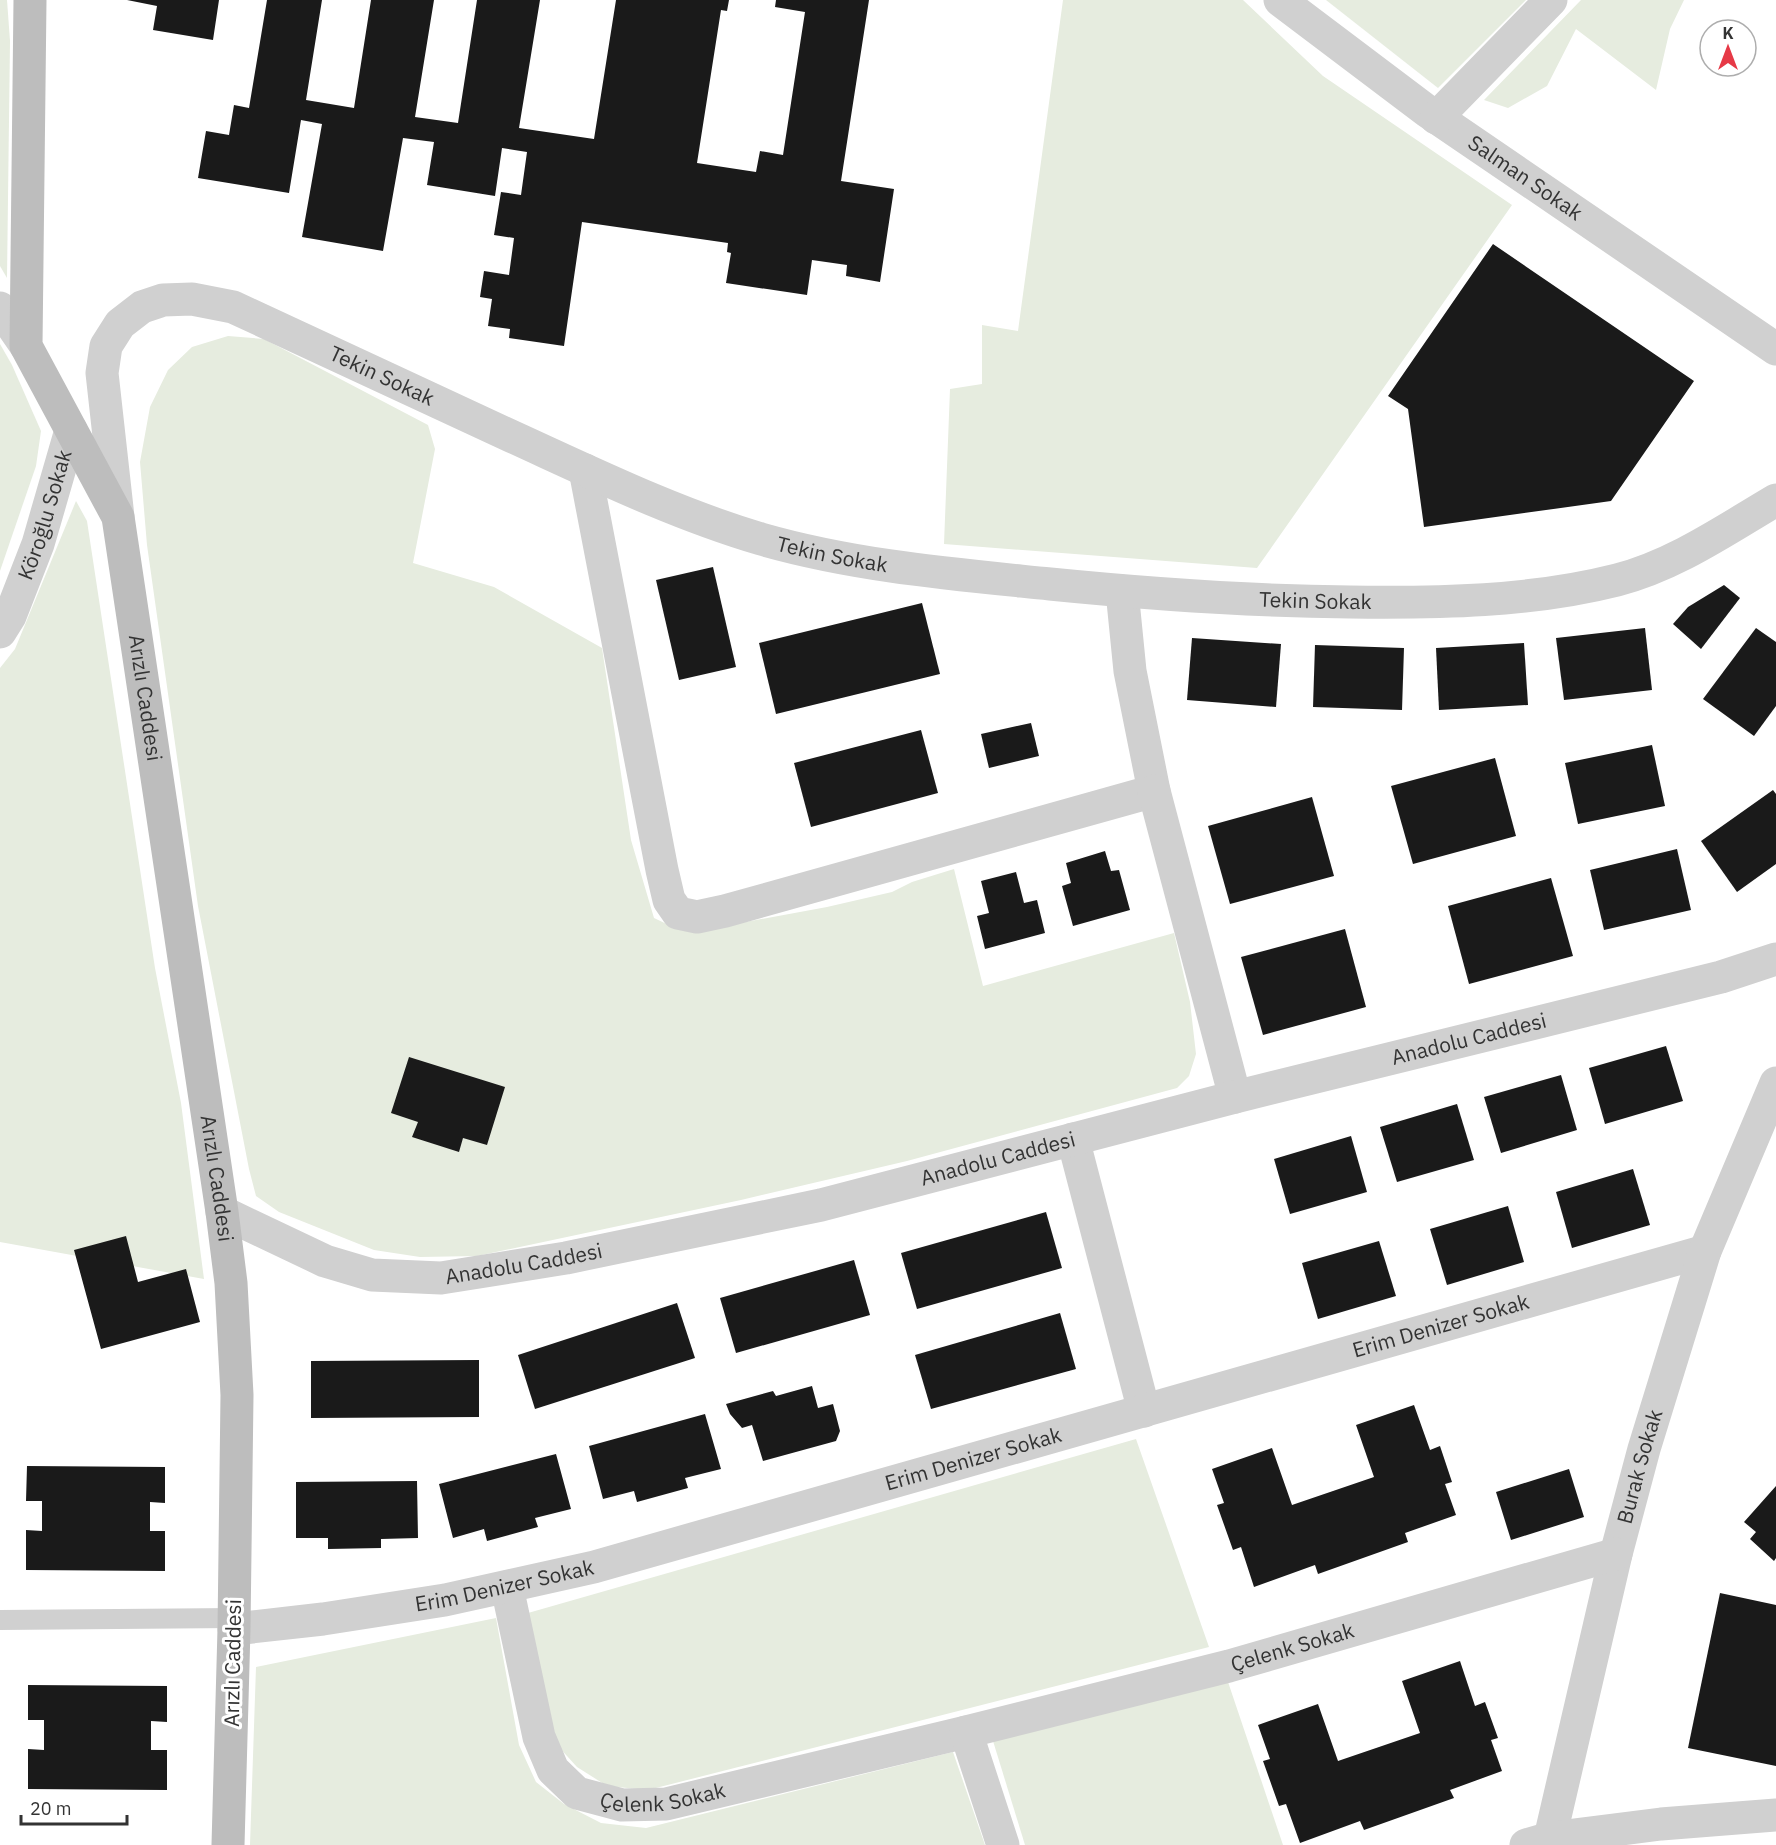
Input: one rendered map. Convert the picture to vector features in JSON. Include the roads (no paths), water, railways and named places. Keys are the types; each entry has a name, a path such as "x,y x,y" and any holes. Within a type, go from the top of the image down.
{"street":[{"path":"26,346 30,0"},
{"name":"Salman Sokak","path":"1280,0 1436,118 1776,349"},
{"path":"1436,118 1551,0"},
{"name":"Tekin Sokak","path":"118,517 102,373 106,346 120,324 142,307 163,300 192,299 233,307 585,470 691,515 762,539 837,556 924,571 1122,591 1298,601 1431,603 1533,596 1578,589 1622,578 1684,554 1776,500"},
{"path":"0,308 26,346"},
{"name":"Arızlı Caddesi","path":"26,346 118,517 222,1212 231,1283 237,1395 228,1845"},
{"name":"Köroğlu Sokak","path":"0,632 10,616 38,544 71,430"},
{"path":"585,470 662,870 669,900 678,913 697,917 725,912 1154,791"},
{"path":"1122,591 1131,671 1154,791 1235,1097"},
{"name":"Anadolu Caddesi","path":"222,1212 325,1261 372,1275 441,1278 566,1258 821,1205 1235,1097 1721,977 1776,959"},
{"name":"Burak Sokak","path":"1538,1842 1644,1449 1705,1251 1776,1083"},
{"path":"1073,1139 1144,1411"},
{"name":"Erim Denizer Sokak","path":"234,1623 323,1619 434,1602 594,1567 1705,1251"},
{"name":"Çelenk Sokak","path":"507,1587 539,1737 553,1770 578,1792 622,1806 666,1804 1229,1666 1616,1554"},
{"path":"966,1732 1003,1845"},
{"path":"1538,1842 1661,1824 1776,1815"}],"lane":[{"path":"0,1620 234,1623"}]}
